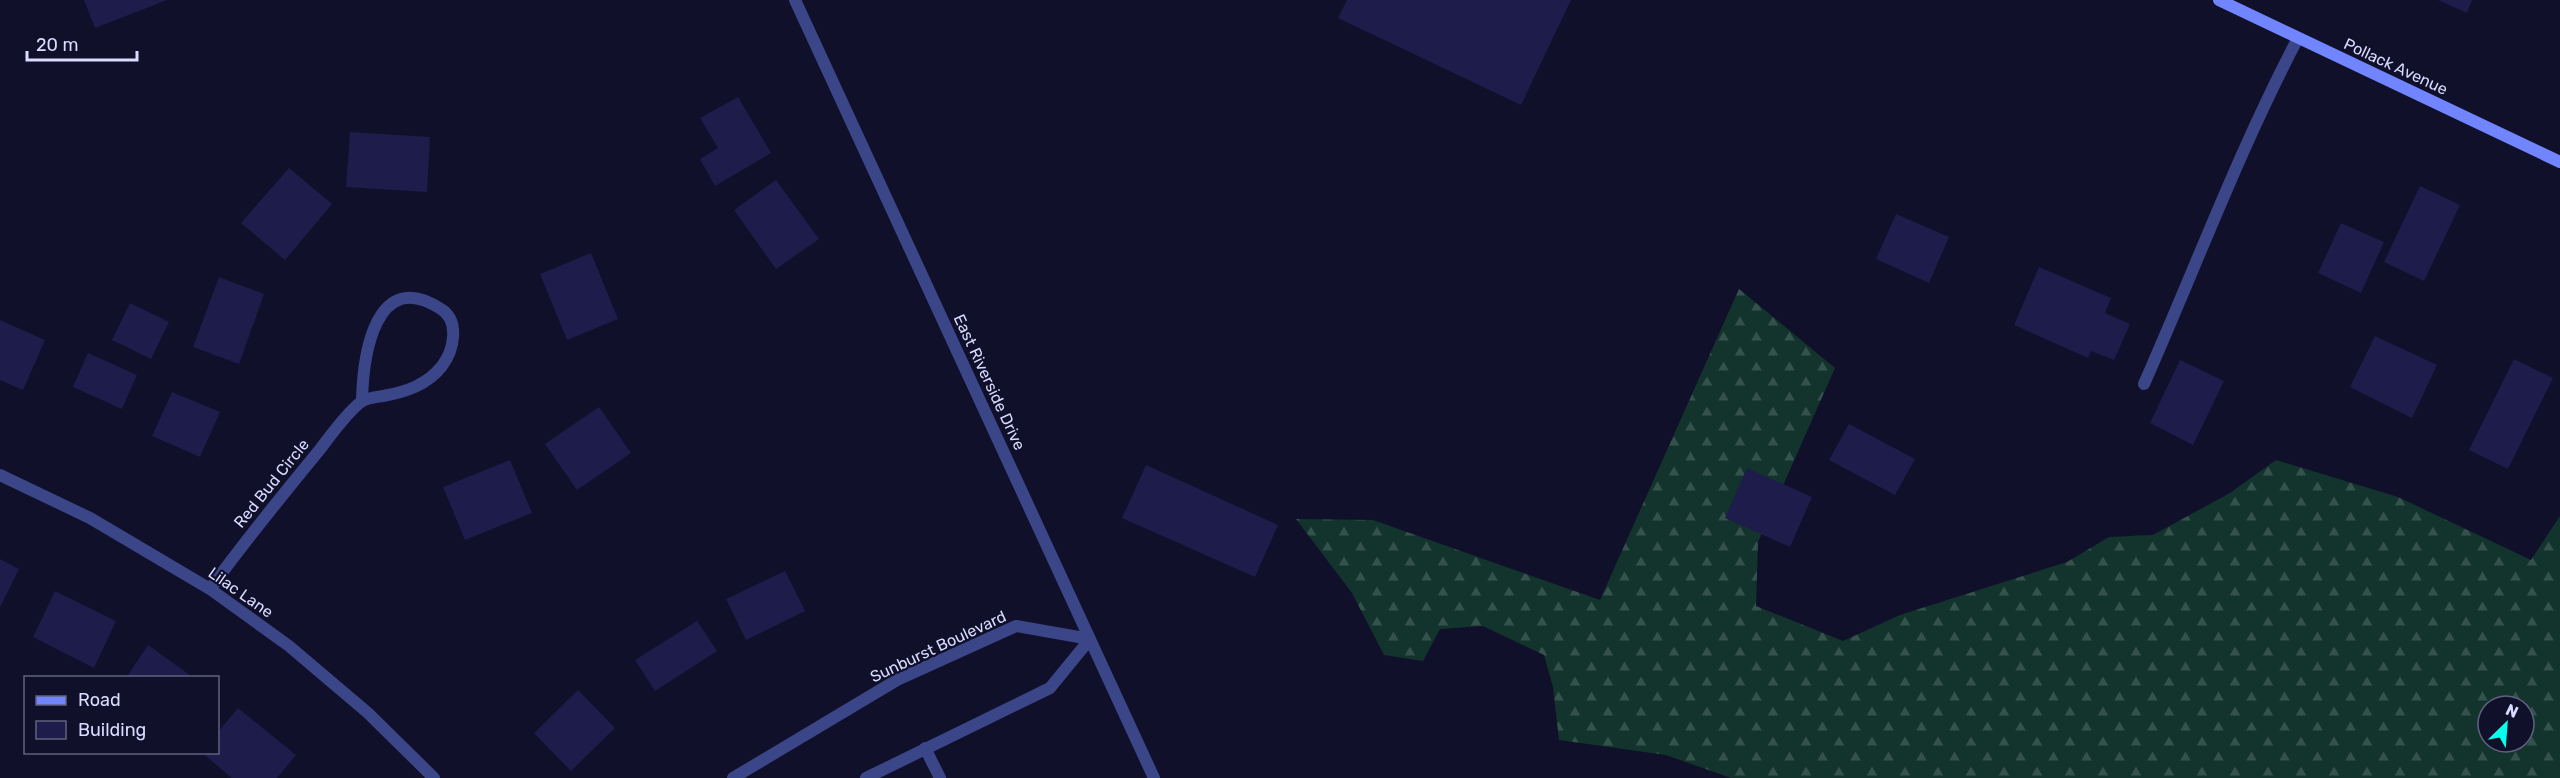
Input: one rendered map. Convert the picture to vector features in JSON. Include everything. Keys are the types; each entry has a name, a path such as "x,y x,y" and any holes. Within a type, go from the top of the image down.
{"street":[{"name":"East Riverside Drive","path":"795,0 1154,778"},
{"name":"Pollack Avenue","path":"2219,0 2560,162"},
{"path":"2144,384 2229,184 2274,84 2298,38"},
{"path":"412,297 428,300 445,312 454,328 452,348 442,366 426,381 408,392 362,401 364,362 378,317 392,303 412,297"},
{"name":"Red Bud Circle","path":"210,589 253,531 362,401"},
{"name":"Lilac Lane","path":"0,475 90,518 210,589 289,646 368,713 434,778"},
{"name":"Sunburst Boulevard","path":"733,778 897,680 1016,626 1090,639"},
{"path":"866,778 1050,688 1090,639"},
{"path":"925,748 940,778"}],"green space":[{"path":"1739,289 1835,368 1758,542 1756,606 1843,641 1900,615 2067,562 2109,537 2153,535 2230,493 2276,460 2398,497 2531,560 2560,516 2560,778 1731,778 1666,755 1559,740 1553,687 1544,655 1483,626 1440,629 1423,661 1384,655 1352,593 1296,519 1373,520 1600,600"}],"building":[{"path":"84,0 167,0 95,28"},
{"path":"1347,0 1571,0 1521,105 1338,18"},
{"path":"2438,0 2472,0 2467,13"},
{"path":"738,97 771,153 715,186 700,159 718,148 700,118"},
{"path":"350,132 430,137 427,192 346,187"},
{"path":"289,168 332,204 285,260 241,223"},
{"path":"776,180 819,239 776,269 734,210"},
{"path":"2420,186 2460,205 2424,281 2384,262"},
{"path":"1896,214 1949,237 1929,283 1876,259"},
{"path":"2341,223 2384,242 2361,293 2318,273"},
{"path":"591,253 618,319 567,340 540,274"},
{"path":"2039,267 2111,298 2105,313 2130,324 2114,360 2091,351 2088,358 2014,325"},
{"path":"219,277 264,294 239,364 193,347"},
{"path":"130,303 169,322 151,359 112,340"},
{"path":"0,320 45,340 23,390 0,380"},
{"path":"2375,336 2437,365 2412,418 2350,387"},
{"path":"88,353 137,375 122,409 73,387"},
{"path":"2514,359 2553,378 2508,469 2469,450"},
{"path":"2180,360 2224,381 2193,445 2150,423"},
{"path":"172,392 220,412 200,457 152,436"},
{"path":"599,407 631,453 577,490 545,444"},
{"path":"1849,424 1915,459 1895,495 1829,460"},
{"path":"510,460 532,513 465,540 443,487"},
{"path":"1146,465 1278,525 1255,577 1122,518"},
{"path":"1747,468 1812,497 1790,547 1725,518"},
{"path":"0,559 19,569 0,607"},
{"path":"785,571 805,611 746,640 726,599"},
{"path":"55,591 116,621 94,668 33,637"},
{"path":"697,621 717,651 655,691 635,660"},
{"path":"148,645 191,676 127,676"},
{"path":"578,690 615,728 571,771 534,733"},
{"path":"238,708 296,755 277,778 232,778 203,754 219,754 219,731"}]}
